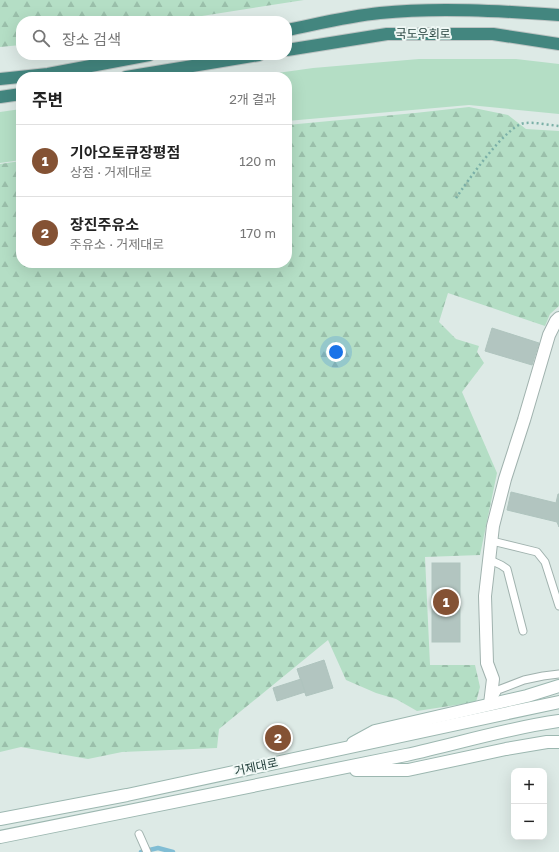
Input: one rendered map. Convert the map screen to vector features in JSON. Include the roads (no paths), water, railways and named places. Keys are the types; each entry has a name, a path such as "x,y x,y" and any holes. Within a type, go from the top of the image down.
{"highway":[{"name":"국도우회로","path":"292,29 380,13 450,10 559,15"},
{"name":"국도우회로","path":"292,49 387,34 493,34 559,44"},
{"path":"59,72 122,60"},
{"path":"156,72 229,60"},
{"path":"0,79 16,77"},
{"path":"0,97 16,95"}],"main road":[{"path":"490,704 493,679 487,663 485,596 493,526 504,479 524,420 549,335 559,318"},
{"path":"340,749 375,731 527,696 559,686"},
{"name":"거제대로","path":"0,819 127,795 559,702"},
{"name":"거제대로","path":"0,836 432,749 534,724 559,721"},
{"path":"331,770 408,770 506,748 547,742 559,742"}],"lane":[{"path":"492,541 537,552 545,562 559,606"},
{"path":"490,560 507,569 523,631"},
{"path":"490,704 498,690 524,680 559,674"},
{"path":"139,834 147,852"}],"waterway":[{"path":"141,852 158,848 173,852"}],"place":[{"name":"기아오토큐장평점","path":"446,602"},
{"name":"장진주유소","path":"278,738"}]}
